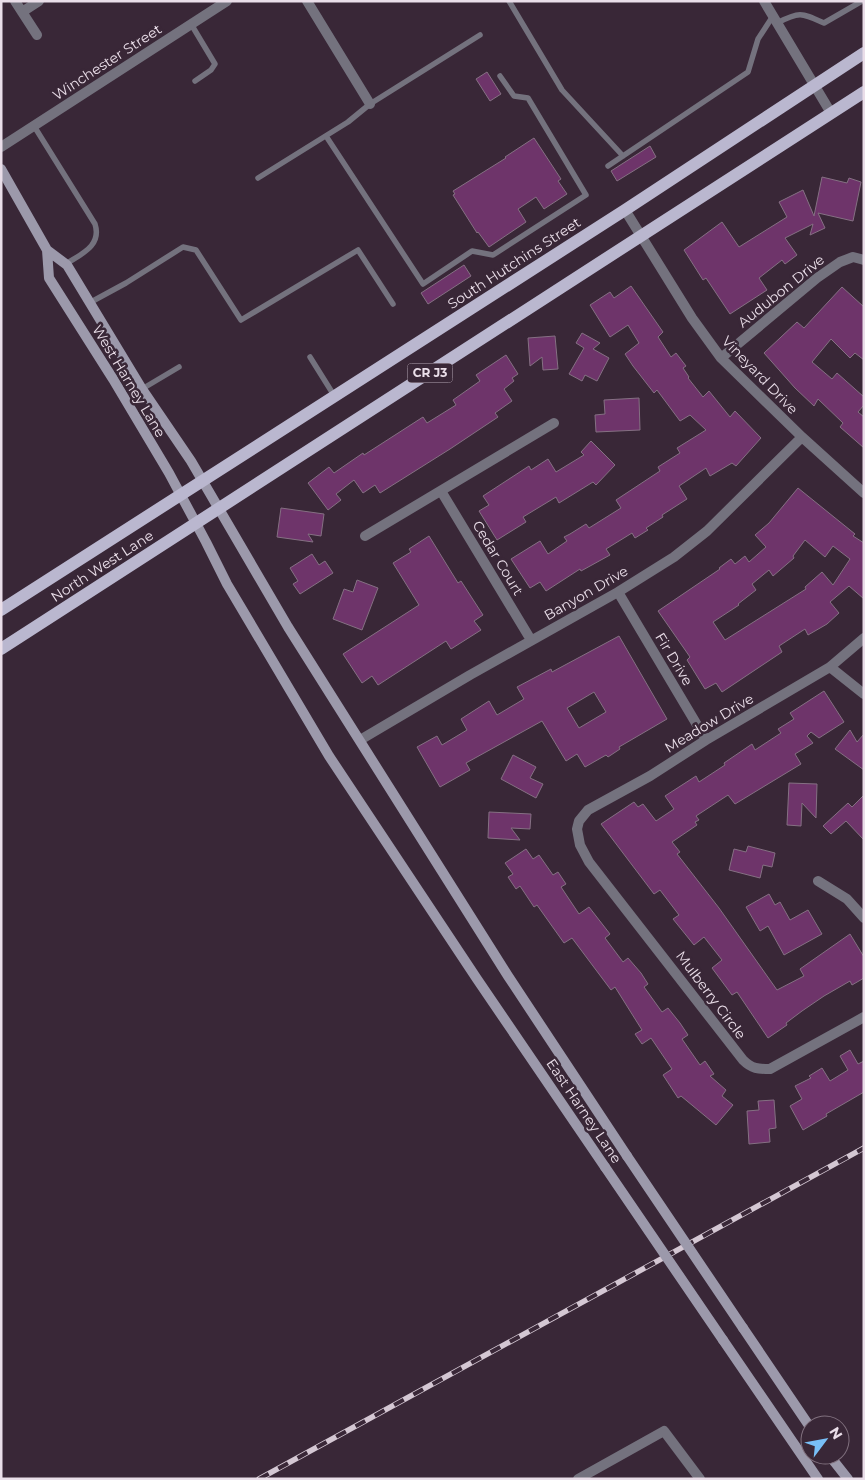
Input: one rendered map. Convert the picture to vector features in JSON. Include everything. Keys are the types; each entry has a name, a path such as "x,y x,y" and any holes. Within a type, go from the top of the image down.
{"main road":[{"name":"South Hutchins Street","path":"179,495 625,210 864,53"},
{"name":"CR J3","path":"219,509 864,92"},
{"name":"West Harney Lane","path":"1,169 47,250 66,264 142,389 190,459 219,509"},
{"name":"West Harney Lane","path":"47,250 49,278 113,379 196,524"},
{"name":"North West Lane","path":"1,610 179,495"},
{"name":"North West Lane","path":"1,649 219,509"},
{"name":"East Harney Lane","path":"219,509 288,627 508,976 802,1415"},
{"name":"East Harney Lane","path":"196,524 227,584 330,756 477,979 818,1479"},
{"path":"837,1465 848,1479"}],"street":[{"path":"15,1 37,35"},
{"path":"22,12 39,1"},
{"name":"Winchester Street","path":"1,146 227,1"},
{"path":"307,1 370,104"},
{"path":"764,1 831,113"},
{"name":"Vineyard Drive","path":"625,210 692,318 720,358 802,437 864,493"},
{"name":"Audubon Drive","path":"720,358 817,278 840,262 854,257 864,260"},
{"path":"365,536 554,423"},
{"name":"Banyon Drive","path":"360,740 531,640 618,592 674,557 707,531 802,437"},
{"name":"Cedar Court","path":"441,491 531,640"},
{"name":"Fir Drive","path":"618,592 706,740"},
{"name":"Meadow Drive","path":"578,835 579,821 588,810 650,776 706,740 830,667 864,638"},
{"path":"830,667 864,694"},
{"name":"Mulberry Circle","path":"578,835 580,845 589,862 750,1067 770,1069 864,1017"},
{"path":"818,881 847,899 864,918"},
{"path":"578,1479 664,1432 700,1479"}],"lane":[{"path":"508,1 562,90 623,156"},
{"path":"608,166 748,72 758,39 775,20 804,14 824,23 862,1"},
{"path":"191,24 215,64 211,70 195,81"},
{"path":"258,178 348,122 370,104 480,35"},
{"path":"326,136 423,284 472,251 493,255 586,195 528,98 514,96 500,76"},
{"path":"34,126 95,224 97,231 96,240 88,249 66,264"},
{"path":"90,302 183,247 196,250 241,320 358,250 393,304"},
{"path":"310,357 335,397"},
{"path":"142,389 179,367"}],"building":[{"path":"487,72 501,94 490,101 476,79"},
{"path":"534,138 561,179 558,181 567,194 544,209 536,197 518,209 526,222 489,247 477,233 453,195 455,194 453,191"},
{"path":"650,146 656,157 617,181 611,171"},
{"path":"822,177 847,183 849,178 861,182 853,221 818,213 825,228 810,235 813,224 785,238 797,255 785,264 782,260 759,278 767,290 730,314 706,278 703,280 684,250 722,222 739,247 787,217 779,202 803,190 814,216"},
{"path":"464,265 471,276 428,304 421,293"},
{"path":"631,286 663,332 658,337 671,357 676,353 686,366 683,368 688,378 703,397 709,391 730,417 735,411 761,438 736,466 732,463 710,476 706,468 679,486 687,499 662,515 663,517 646,528 648,530 635,538 632,533 606,549 610,555 581,571 580,569 546,591 540,582 530,588 511,559 540,541 548,554 567,541 564,537 586,524 589,528 621,508 616,500 660,471 658,467 680,453 677,448 706,430 690,415 680,421 657,390 654,393 633,366 625,354 639,343 628,325 610,337 590,305 610,292 614,298"},
{"path":"842,287 864,307 864,360 855,353 850,358 831,339 812,362 832,379 837,373 864,397 864,405 858,412 864,417 864,448 840,427 843,423 818,399 814,406 795,388 764,353 797,322 804,328"},
{"path":"582,333 600,343 593,349 609,358 597,381 585,375 582,381 569,374 584,348 576,343"},
{"path":"555,336 558,369 543,370 542,357 530,366 528,338"},
{"path":"506,355 518,374 512,378 514,381 504,389 512,401 495,413 498,417 380,493 375,485 363,493 354,480 336,494 341,500 328,510 308,483 329,467 334,473 423,417 427,423 456,405 453,400 480,381 476,375"},
{"path":"639,398 640,430 596,432 595,415 605,414 604,400"},
{"path":"591,441 615,465 596,485 593,482 559,503 556,497 523,517 526,522 497,540 479,511 489,505 483,496 529,466 531,470 548,459 556,472 584,455 581,452"},
{"path":"798,488 855,534 853,536 864,543 864,599 849,586 830,602 839,613 827,624 808,635 805,629 779,646 782,652 722,692 716,683 705,689 687,660 690,657 658,611 720,569 731,559 735,564 745,556 749,562 766,547 755,535 769,523","holes":["805,540 825,557 833,546 850,559 833,585 822,572 805,587 806,589 725,640 713,622 739,605 756,590 752,584 769,570 773,576 794,558 793,556"]},
{"path":"281,508 324,514 321,536 308,534 313,542 277,537"},
{"path":"429,536 458,583 461,581 483,615 474,621 481,630 451,649 446,641 378,685 372,676 362,683 343,654 419,605 393,563 411,552 409,549"},
{"path":"312,554 319,565 325,561 333,573 300,594 293,584 298,581 290,568"},
{"path":"357,580 378,588 362,630 333,619 344,589 353,592"},
{"path":"619,636 667,719 619,747 620,749 608,757 606,755 585,767 577,754 566,761 542,721 466,763 470,770 440,787 417,747 437,736 442,745 467,730 461,719 489,701 497,715 524,699 517,687 551,669 552,672","holes":["594,692 606,712 579,728 567,708"]},
{"path":"824,691 844,722 819,738 811,732 807,736 813,743 795,754 801,764 735,804 728,795 696,816 699,820 695,822 697,825 672,842 680,852 677,854 719,908 777,990 804,976 800,969 850,934 864,957 864,978 852,985 850,981 824,996 768,1038 737,992 732,995 712,968 722,960 704,937 694,945 673,919 679,915 660,890 654,894 601,824 634,802 638,807 643,804 656,821 674,809 665,796 696,776 699,782 752,744 755,750 781,733 778,729 794,719 790,713"},
{"path":"850,730 857,742 864,734 864,770 835,749"},
{"path":"513,755 536,767 530,778 543,784 536,798 501,779"},
{"path":"789,783 817,784 816,818 802,803 801,826 787,825"},
{"path":"864,795 864,840 846,821 831,834 823,826 848,803 852,807"},
{"path":"489,812 531,814 530,829 511,828 520,840 488,838"},
{"path":"748,846 775,853 772,867 763,865 760,878 729,870 734,849 746,852"},
{"path":"526,849 533,859 539,855 553,875 558,872 566,884 561,887 579,914 589,907 610,934 605,938 623,962 628,958 641,973 648,984 644,987 662,1012 668,1008 680,1023 688,1035 682,1039 700,1065 705,1061 714,1074 710,1076 726,1090 722,1096 733,1105 716,1125 681,1096 678,1098 663,1075 672,1069 651,1038 642,1044 635,1034 642,1030 615,987 611,990 572,938 564,943 537,905 534,907 520,886 516,889 508,877 513,874 505,863"},
{"path":"769,894 775,905 780,902 790,920 808,910 822,934 784,955 768,926 760,931 746,907"},
{"path":"850,1050 858,1064 864,1061 864,1092 803,1130 790,1106 802,1099 795,1086 811,1078 809,1076 822,1068 830,1081 848,1070 840,1056"},
{"path":"774,1100 776,1128 769,1129 770,1142 749,1144 747,1111 759,1110 758,1101"}],"railway":[{"path":"259,1479 864,1148"}]}
